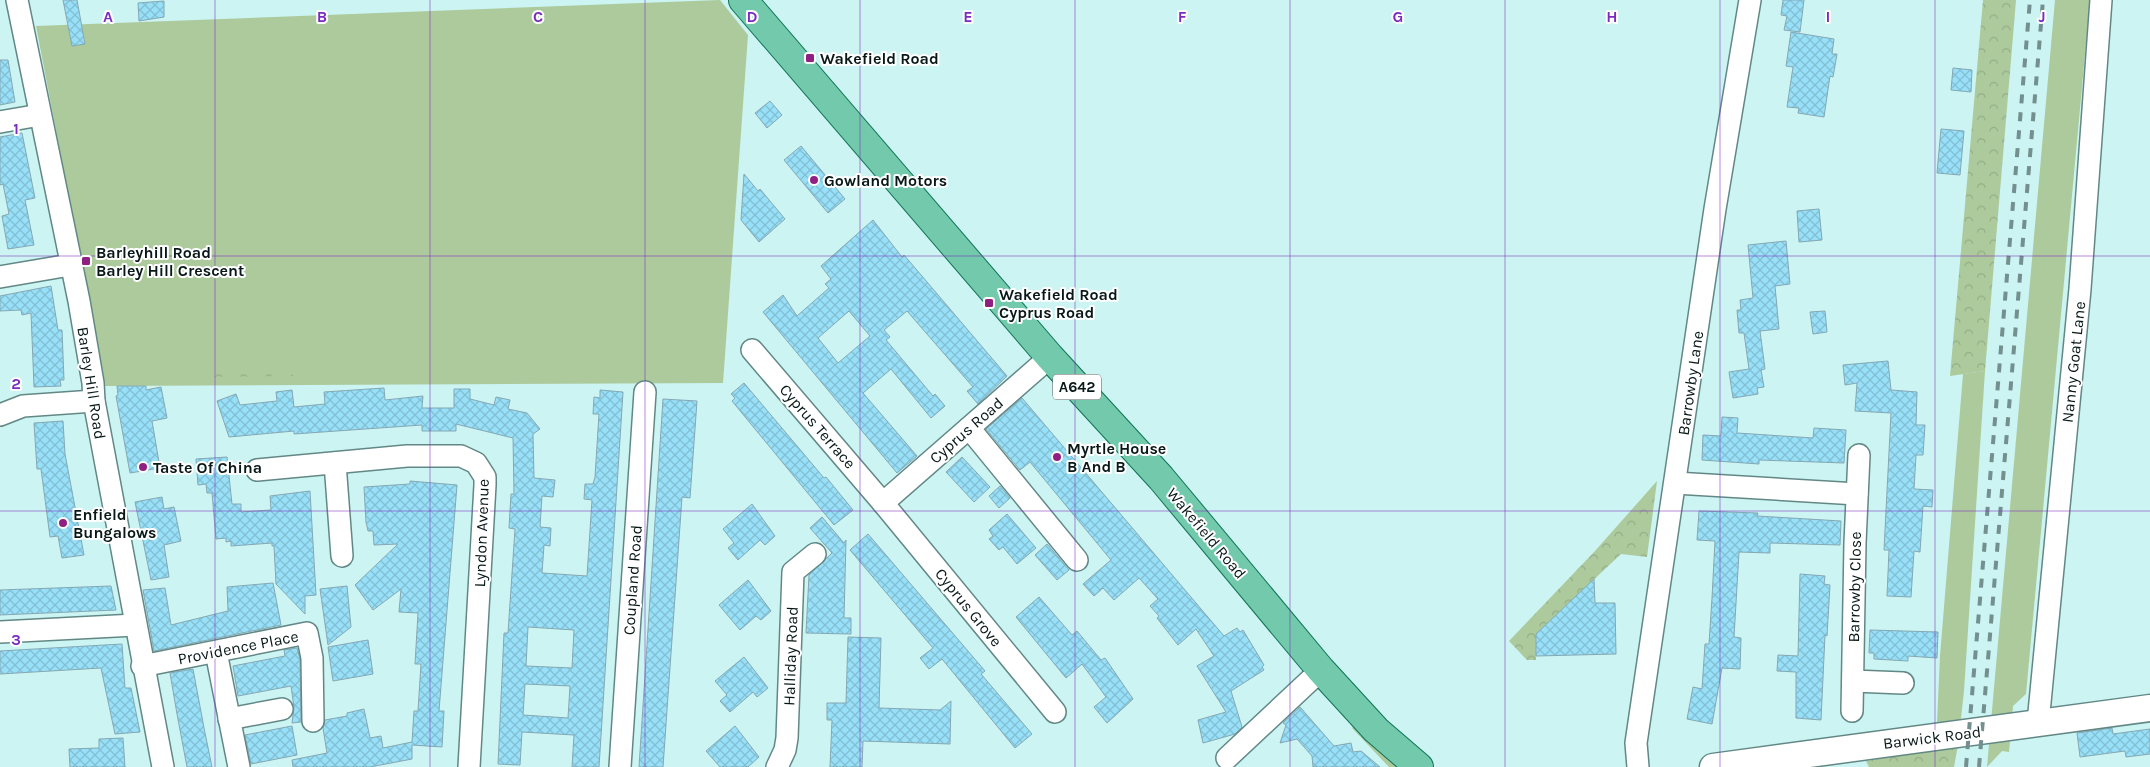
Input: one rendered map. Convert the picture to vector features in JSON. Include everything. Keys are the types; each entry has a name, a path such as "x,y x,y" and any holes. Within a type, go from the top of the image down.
{"main road":[{"name":"Wakefield Road","path":"743,0 1050,357 1161,478 1321,670 1376,730 1419,767"}],"street":[{"name":"Barley Hill Road","path":"17,0 82,319 93,383 94,401 134,625 163,767"},
{"name":"Barrowby Lane","path":"1638,767 1636,743 1715,209 1750,0"},
{"name":"Nanny Goat Lane","path":"2038,723 2080,289 2101,0"},
{"path":"0,122 40,115"},
{"path":"0,277 70,265"},
{"name":"Cyprus Terrace","path":"752,350 883,503"},
{"name":"Cyprus Road","path":"883,503 1050,357"},
{"name":"Coupland Road","path":"620,767 644,392"},
{"path":"0,415 23,406 94,401"},
{"path":"968,428 1077,560"},
{"name":"Lyndon Avenue","path":"257,470 438,455 470,459 481,469 485,485 469,767"},
{"name":"Barrowby Close","path":"1852,711 1857,494 1860,455"},
{"path":"335,463 342,556"},
{"path":"1675,484 1857,494"},
{"name":"Cyprus Grove","path":"883,503 1055,712"},
{"name":"Halliday Road","path":"777,767 788,738 793,572 815,554"},
{"path":"0,632 134,625"},
{"name":"Providence Place","path":"142,666 307,633 312,658 314,721"},
{"path":"216,652 239,767"},
{"path":"1227,758 1321,670"},
{"path":"1852,681 1903,683"},
{"name":"Barwick Road","path":"1713,767 1793,761 2038,723 2150,708"},
{"path":"229,719 282,709"}],"green space":[{"path":"720,0 748,35 723,383 105,386 36,26"},
{"path":"1983,0 2016,0 1985,371 1950,376"},
{"path":"2055,0 2090,0 2026,694 2013,706 2009,752 2002,751 1987,767"},
{"path":"292,369 293,376 201,377 200,370"},
{"path":"1985,371 1960,727 1937,723 1940,656 1963,374"},
{"path":"1657,481 1647,557 1621,554 1536,634 1536,660 1527,660 1509,641 1595,551"},
{"path":"1356,724 1402,767 1389,767 1352,728"},
{"path":"1958,745 1954,767 1869,767 1866,761"}],"building":[{"path":"63,0 77,0 85,44 72,46"},
{"path":"1783,0 1804,0 1800,32 1784,30 1787,16 1781,15"},
{"path":"164,1 164,17 139,21 138,3"},
{"path":"1791,32 1834,39 1832,54 1837,54 1833,77 1830,76 1824,117 1798,113 1799,108 1787,107 1793,67 1786,66"},
{"path":"0,60 8,60 15,102 0,105"},
{"path":"1953,68 1972,70 1971,92 1951,90"},
{"path":"770,101 782,115 767,128 755,113"},
{"path":"1941,129 1964,131 1960,175 1937,173"},
{"path":"22,133 35,198 25,200 34,245 8,249 2,216 9,214 3,184 0,185 0,137"},
{"name":"Gowland Motors","path":"801,146 845,199 828,213 784,160"},
{"path":"744,174 758,191 760,189 785,219 759,242 741,220"},
{"path":"1819,209 1822,240 1799,242 1797,211"},
{"path":"873,220 902,257 904,255 1007,376 978,404 967,391 973,387 907,311 884,330 890,337 886,340 933,396 935,394 945,406 931,418 891,369 863,393 917,456 897,473 763,312 783,295 797,316 829,288 825,284 831,279 821,266","holes":["849,311 870,336 838,363 818,338"]},
{"path":"1786,241 1790,284 1775,286 1779,329 1760,331 1765,369 1761,370 1764,387 1757,388 1758,394 1733,398 1729,372 1749,369 1744,333 1739,333 1737,310 1741,310 1740,300 1753,298 1748,245"},
{"path":"51,286 58,330 62,330 64,380 60,380 61,386 34,387 31,313 22,315 21,310 0,311 0,296"},
{"path":"1825,311 1827,332 1813,334 1810,312"},
{"path":"1888,361 1891,390 1917,392 1916,425 1925,425 1923,455 1916,455 1914,489 1933,490 1932,507 1923,506 1920,552 1914,551 1911,597 1887,596 1889,550 1884,550 1891,413 1855,411 1857,383 1845,385 1843,365"},
{"path":"744,383 853,510 834,525 732,401 735,398 731,394"},
{"path":"117,386 146,386 146,390 161,387 167,418 152,421 160,468 130,473 116,396 118,395"},
{"path":"384,388 385,400 423,396 422,408 454,408 454,389 470,389 470,399 494,405 496,397 510,400 508,409 527,413 540,429 533,434 534,478 555,480 553,497 542,496 540,527 551,528 550,546 544,545 542,573 587,576 592,500 584,499 585,484 593,484 595,477 599,414 593,414 594,397 600,398 600,390 623,392 599,767 572,767 574,735 522,732 520,765 498,764 504,633 508,633 515,529 509,528 511,494 514,494 513,438 456,424 456,431 422,431 422,425 294,434 294,431 229,437 217,401 236,394 240,405 277,401 276,392 292,390 294,407 325,404 324,392","holes":["528,627 574,630 572,668 526,666","525,684 570,686 568,718 523,715"]},
{"path":"1022,398 1224,636 1237,628 1240,632 1243,630 1264,665 1262,667 1264,670 1231,691 1242,727 1235,734 1203,743 1198,720 1226,712 1197,666 1214,656 1196,629 1178,645 1150,606 1158,599 1139,578 1114,600 1103,588 1094,596 1083,584 1111,560 1030,462 1020,470 986,429"},
{"path":"663,399 697,401 690,498 682,497 663,767 639,767"},
{"path":"1722,417 1738,418 1737,433 1813,438 1814,428 1846,430 1844,463 1759,460 1759,464 1702,460 1703,435 1721,436"},
{"path":"63,421 65,454 84,555 62,558 58,536 50,537 41,469 37,469 34,423"},
{"path":"227,457 232,504 241,504 241,512 271,510 270,496 310,491 316,595 305,596 305,614 276,584 274,546 272,546 272,543 231,546 231,541 226,542 226,538 216,539 212,493 207,493 206,484 198,485 196,459"},
{"path":"962,457 990,487 974,502 946,472"},
{"path":"410,481 457,485 439,711 444,711 442,747 412,745 412,759 370,767 293,767 292,760 327,753 323,728 325,720 347,716 347,713 364,709 370,738 381,736 383,748 412,742 414,711 418,711 421,664 415,664 418,613 399,612 401,589 373,610 355,585 398,544 374,545 373,531 368,531 366,522 364,487 410,484"},
{"path":"1000,486 1010,498 999,508 989,496"},
{"path":"162,497 164,509 174,507 181,541 164,545 169,577 151,580 135,502"},
{"path":"752,504 775,536 765,545 760,540 738,560 728,548 734,543 723,529"},
{"path":"1699,511 1758,513 1757,516 1841,521 1840,545 1770,543 1770,553 1739,552 1734,637 1741,638 1740,669 1722,668 1712,724 1687,719 1693,687 1702,689 1705,644 1709,644 1712,598 1715,541 1697,540"},
{"path":"1007,514 1036,548 1017,564 1003,547 999,550 989,539 993,536 989,530"},
{"path":"822,517 844,543 846,540 844,618 851,618 851,634 806,633 809,575 832,553 810,528"},
{"path":"868,534 985,671 981,674 1032,734 1015,748 942,659 929,669 920,658 933,648 850,550"},
{"path":"1047,544 1069,570 1057,580 1035,555"},
{"path":"1800,574 1825,576 1824,584 1830,585 1827,636 1825,635 1821,720 1796,718 1796,672 1777,671 1778,655 1798,656"},
{"path":"1594,579 1595,603 1615,603 1616,654 1536,656 1536,634"},
{"path":"748,580 771,611 761,620 756,616 740,630 719,605"},
{"path":"273,583 281,625 154,651 143,590 165,588 171,625 228,611 227,587"},
{"path":"111,586 116,610 0,615 0,590"},
{"path":"347,586 351,627 328,645 320,589"},
{"path":"1039,597 1072,635 1077,631 1101,660 1105,658 1133,699 1107,723 1094,707 1106,697 1082,664 1066,678 1016,617"},
{"path":"1870,630 1938,632 1937,658 1908,656 1908,661 1874,659 1874,653 1869,653"},
{"path":"848,637 881,638 879,708 940,710 951,701 950,744 863,741 862,767 830,767 832,720 827,720 827,703 846,703"},
{"path":"368,640 373,674 333,681 328,647"},
{"path":"122,644 125,688 131,688 140,732 115,734 101,668 0,674 0,651"},
{"path":"297,648 300,659 301,722 292,723 294,707 291,686 238,696 233,666 285,656 284,650"},
{"path":"744,657 768,688 757,697 753,692 730,712 720,701 727,695 715,681"},
{"path":"193,669 212,767 187,767 170,673"},
{"path":"1300,707 1334,746 1351,743 1353,752 1361,751 1380,767 1313,767 1312,756 1297,739 1280,743 1286,725 1283,723"},
{"path":"292,726 297,755 251,764 245,735"},
{"path":"735,726 759,757 748,767 720,767 706,751"},
{"path":"2112,728 2113,734 2150,729 2150,754 2126,757 2125,751 2080,757 2077,733"},
{"path":"123,738 125,767 70,767 69,749 99,748 99,739"}],"railway":[{"path":"1966,767 2030,0"},
{"path":"1979,767 2043,0"}],"place":[{"name":"Wakefield Road","path":"810,58"},
{"name":"Gowland Motors","path":"814,180"},
{"name":"Barleyhill Road Barley Hill Crescent","path":"86,261"},
{"name":"Wakefield Road Cyprus Road","path":"989,303"},
{"name":"Myrtle House B And B","path":"1057,457"},
{"name":"Taste Of China","path":"143,467"},
{"name":"Enfield Bungalows","path":"63,523"}]}
